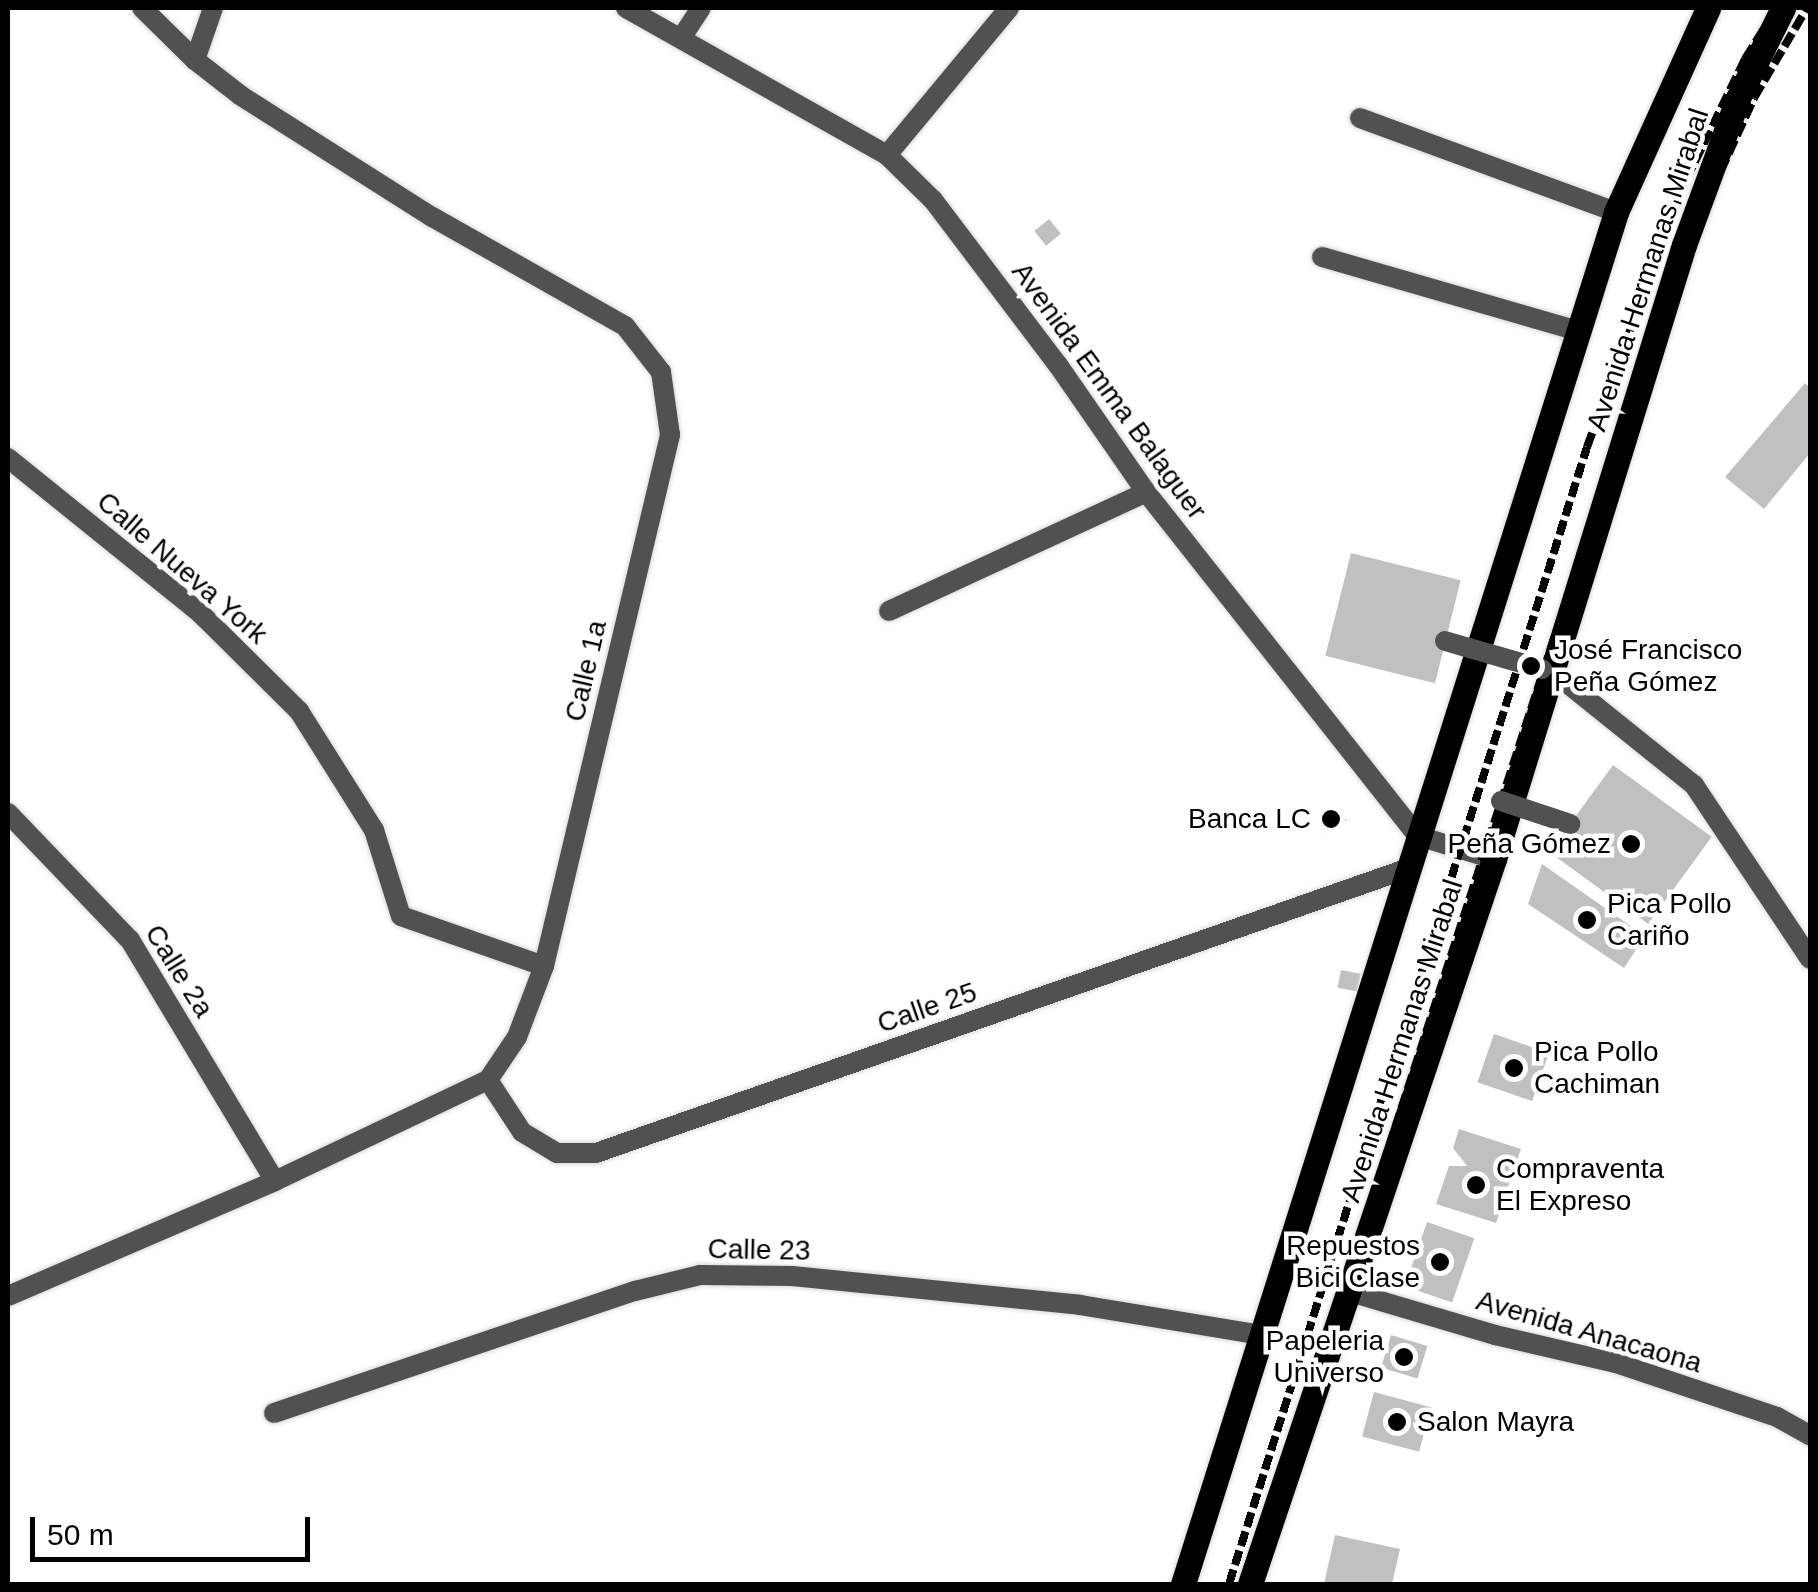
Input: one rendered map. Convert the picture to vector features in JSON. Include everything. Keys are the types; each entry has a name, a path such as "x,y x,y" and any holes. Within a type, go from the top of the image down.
{"main road":[{"name":"Avenida Hermanas Mirabal","path":"1184,1584 1616,212 1708,8"},
{"name":"Avenida Hermanas Mirabal","path":"1250,1584 1494,859 1547,670 1710,169 1738,98 1784,8"}],"street":[{"name":"Calle 1a","path":"142,8 195,60 240,95 432,216 625,326 662,372 670,435 544,966 517,1037 488,1080"},
{"path":"195,60 212,8"},
{"name":"Avenida Emma Balaguer","path":"626,8 886,154 933,200 1058,364 1146,492 1418,836"},
{"path":"682,37 701,8"},
{"path":"886,154 1009,8"},
{"path":"1360,118 1616,212"},
{"path":"1322,257 1579,331"},
{"name":"Calle Nueva York","path":"8,458 201,614 300,711 374,830 402,916 544,966"},
{"path":"889,611 1146,492"},
{"path":"1445,641 1547,670 1694,785 1810,959"},
{"path":"1501,800 1570,824"},
{"name":"Calle 2a","path":"8,813 130,940 275,1181"},
{"path":"1418,836 1494,859"},
{"name":"Calle 25","path":"488,1080 522,1132 558,1153 596,1153 1409,868"},
{"path":"9,1293 275,1181 488,1080"},
{"name":"Calle 23","path":"274,1413 635,1291 700,1275 792,1276 1080,1306 1262,1335"},
{"name":"Avenida Anacaona","path":"1350,1292 1495,1335 1616,1363 1777,1417 1810,1435"}],"building":[{"path":"1049,219 1061,234 1046,246 1034,231"},
{"path":"1805,383 1810,388 1810,453 1764,509 1725,477"},
{"path":"1351,553 1461,580 1435,683 1325,656"},
{"name":"Peña Gómez","path":"1613,765 1712,837 1648,924 1550,852"},
{"name":"Banca LC","path":"1337,806 1346,820 1327,833 1318,819"},
{"name":"Pica Pollo Cariño","path":"1542,864 1645,936 1624,968 1528,904"},
{"path":"1341,970 1361,974 1357,991 1338,988"},
{"name":"Pica Pollo Cachiman","path":"1494,1034 1549,1053 1532,1101 1477,1082"},
{"name":"Compraventa El Expreso","path":"1459,1129 1521,1149 1496,1223 1436,1204 1449,1166 1467,1166 1453,1148"},
{"name":"Repuestos Bici Clase","path":"1427,1222 1474,1238 1452,1303 1405,1286"},
{"name":"Papeleria Universo","path":"1391,1335 1427,1346 1417,1379 1381,1368"},
{"name":"Salon Mayra","path":"1374,1392 1431,1407 1419,1452 1362,1436"},
{"path":"1335,1535 1400,1549 1392,1584 1324,1584"}],"railway":[{"path":"1229,1584 1587,447 1686,180 1745,59 1777,8"},
{"path":"1247,1584 1670,281 1754,98 1807,8"}],"place":[{"name":"José Francisco Peña Gómez","path":"1531,666"},
{"name":"Banca LC","path":"1331,819"},
{"name":"Peña Gómez","path":"1631,844"},
{"name":"Pica Pollo Cariño","path":"1587,920"},
{"name":"Pica Pollo Cachiman","path":"1514,1068"},
{"name":"Compraventa El Expreso","path":"1476,1185"},
{"name":"Repuestos Bici Clase","path":"1440,1262"},
{"name":"Papeleria Universo","path":"1404,1357"},
{"name":"Salon Mayra","path":"1397,1422"}]}
